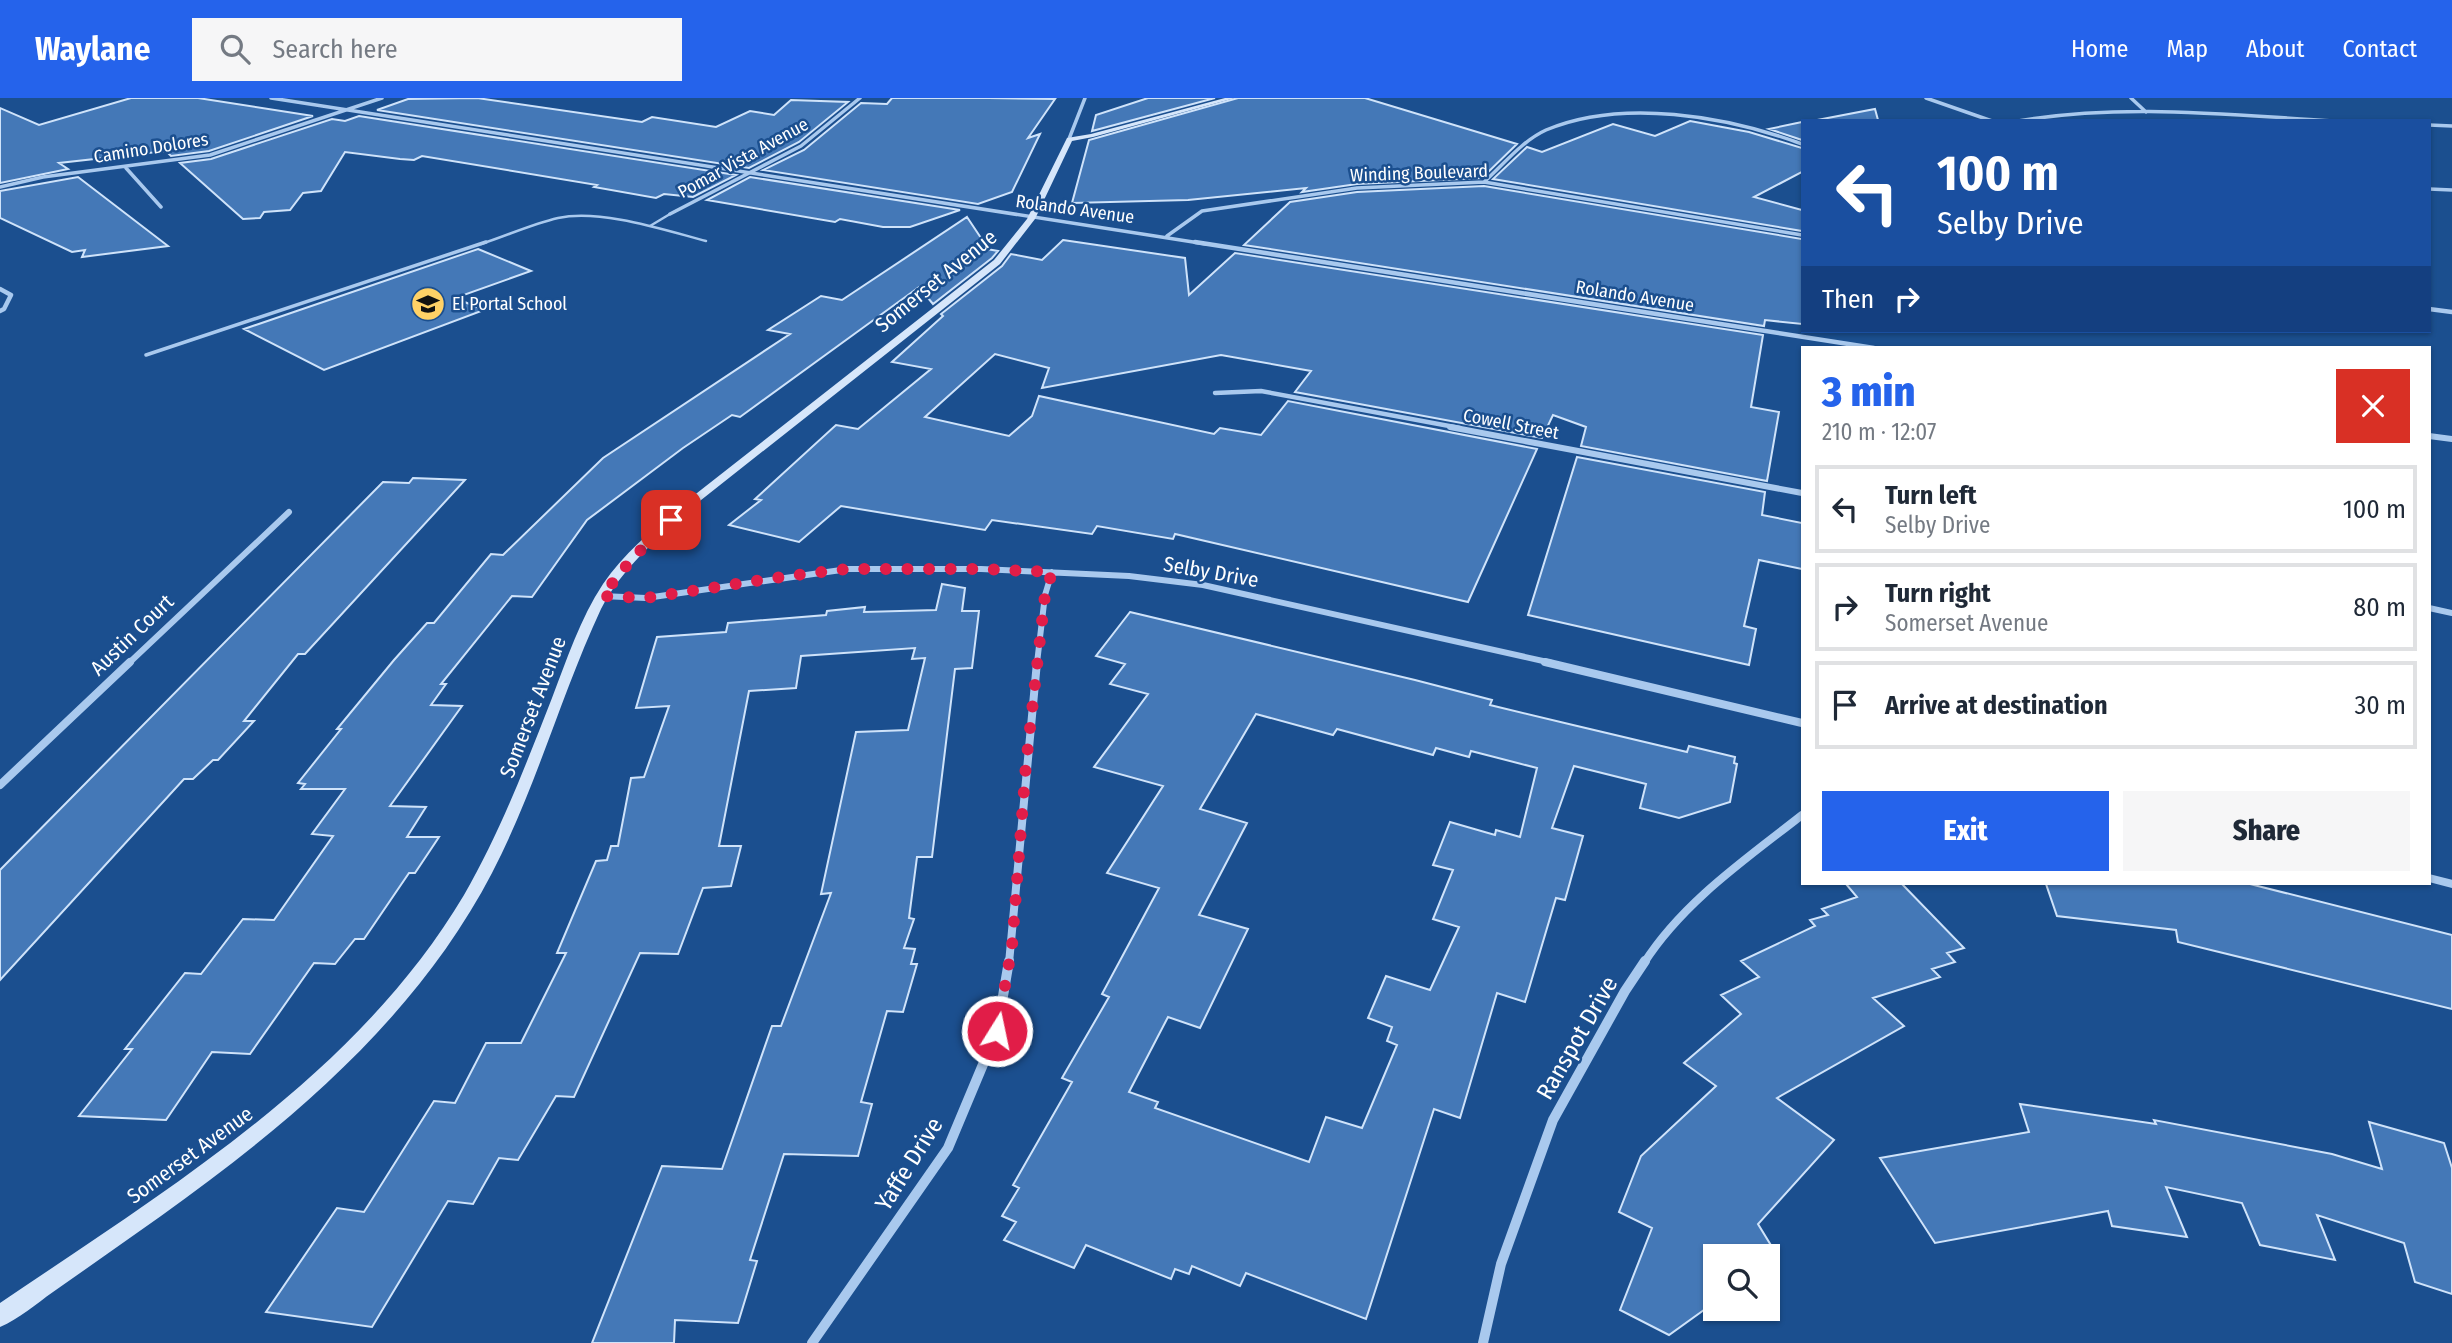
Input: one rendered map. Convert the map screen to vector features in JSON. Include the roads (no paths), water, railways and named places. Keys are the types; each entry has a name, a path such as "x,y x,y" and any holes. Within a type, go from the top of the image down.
{"street":[{"name":"Rolando Avenue","path":"271,98 1861,346"},
{"name":"Camino Dolores","path":"0,187 43,177 209,155 382,98"},
{"name":"Pomar Vista Avenue","path":"670,214 801,146 860,98"},
{"name":"Somerset Avenue","path":"0,1316 271,1123 323,1076 407,989 454,925 511,821 583,635 602,596 631,560 687,506 972,284 1017,242 1035,217 1085,98"},
{"path":"1069,139 1232,98"},
{"path":"1926,98 1986,119"},
{"path":"2131,98 2146,112"},
{"path":"1484,182 1544,131 1584,116 1636,109 1694,114 1740,124 1801,144"},
{"path":"2031,119 2070,113 2146,112 2292,119"},
{"path":"2431,125 2452,126"},
{"path":"126,167 161,207"},
{"name":"Winding Boulevard","path":"1167,236 1202,211 1357,188 1484,182 1801,235"},
{"path":"2431,189 2452,190"},
{"path":"0,289 10,295 4,309 0,311"},
{"path":"2431,309 2452,312"},
{"name":"Cowell Street","path":"1215,393 1261,391 1801,493"},
{"path":"2431,436 2452,439"},
{"name":"Austin Court","path":"0,785 289,512"},
{"name":"Selby Drive","path":"602,596 646,598 848,569 969,568 1129,576 1203,585 1801,723"},
{"name":"Yaffe Drive","path":"812,1343 948,1148 997,1031 1012,946 1026,764 1045,595 1052,572"},
{"path":"2431,608 2452,613"},
{"name":"Ranspot Drive","path":"1483,1343 1501,1264 1553,1120 1625,991 1660,938 1725,875 1801,816"},
{"path":"2431,879 2452,884"}],"lane":[{"path":"650,226 670,214"},
{"path":"146,355 559,218 580,216 650,226 706,241"}],"place":[{"name":"El Portal School","path":"428,304"}]}
